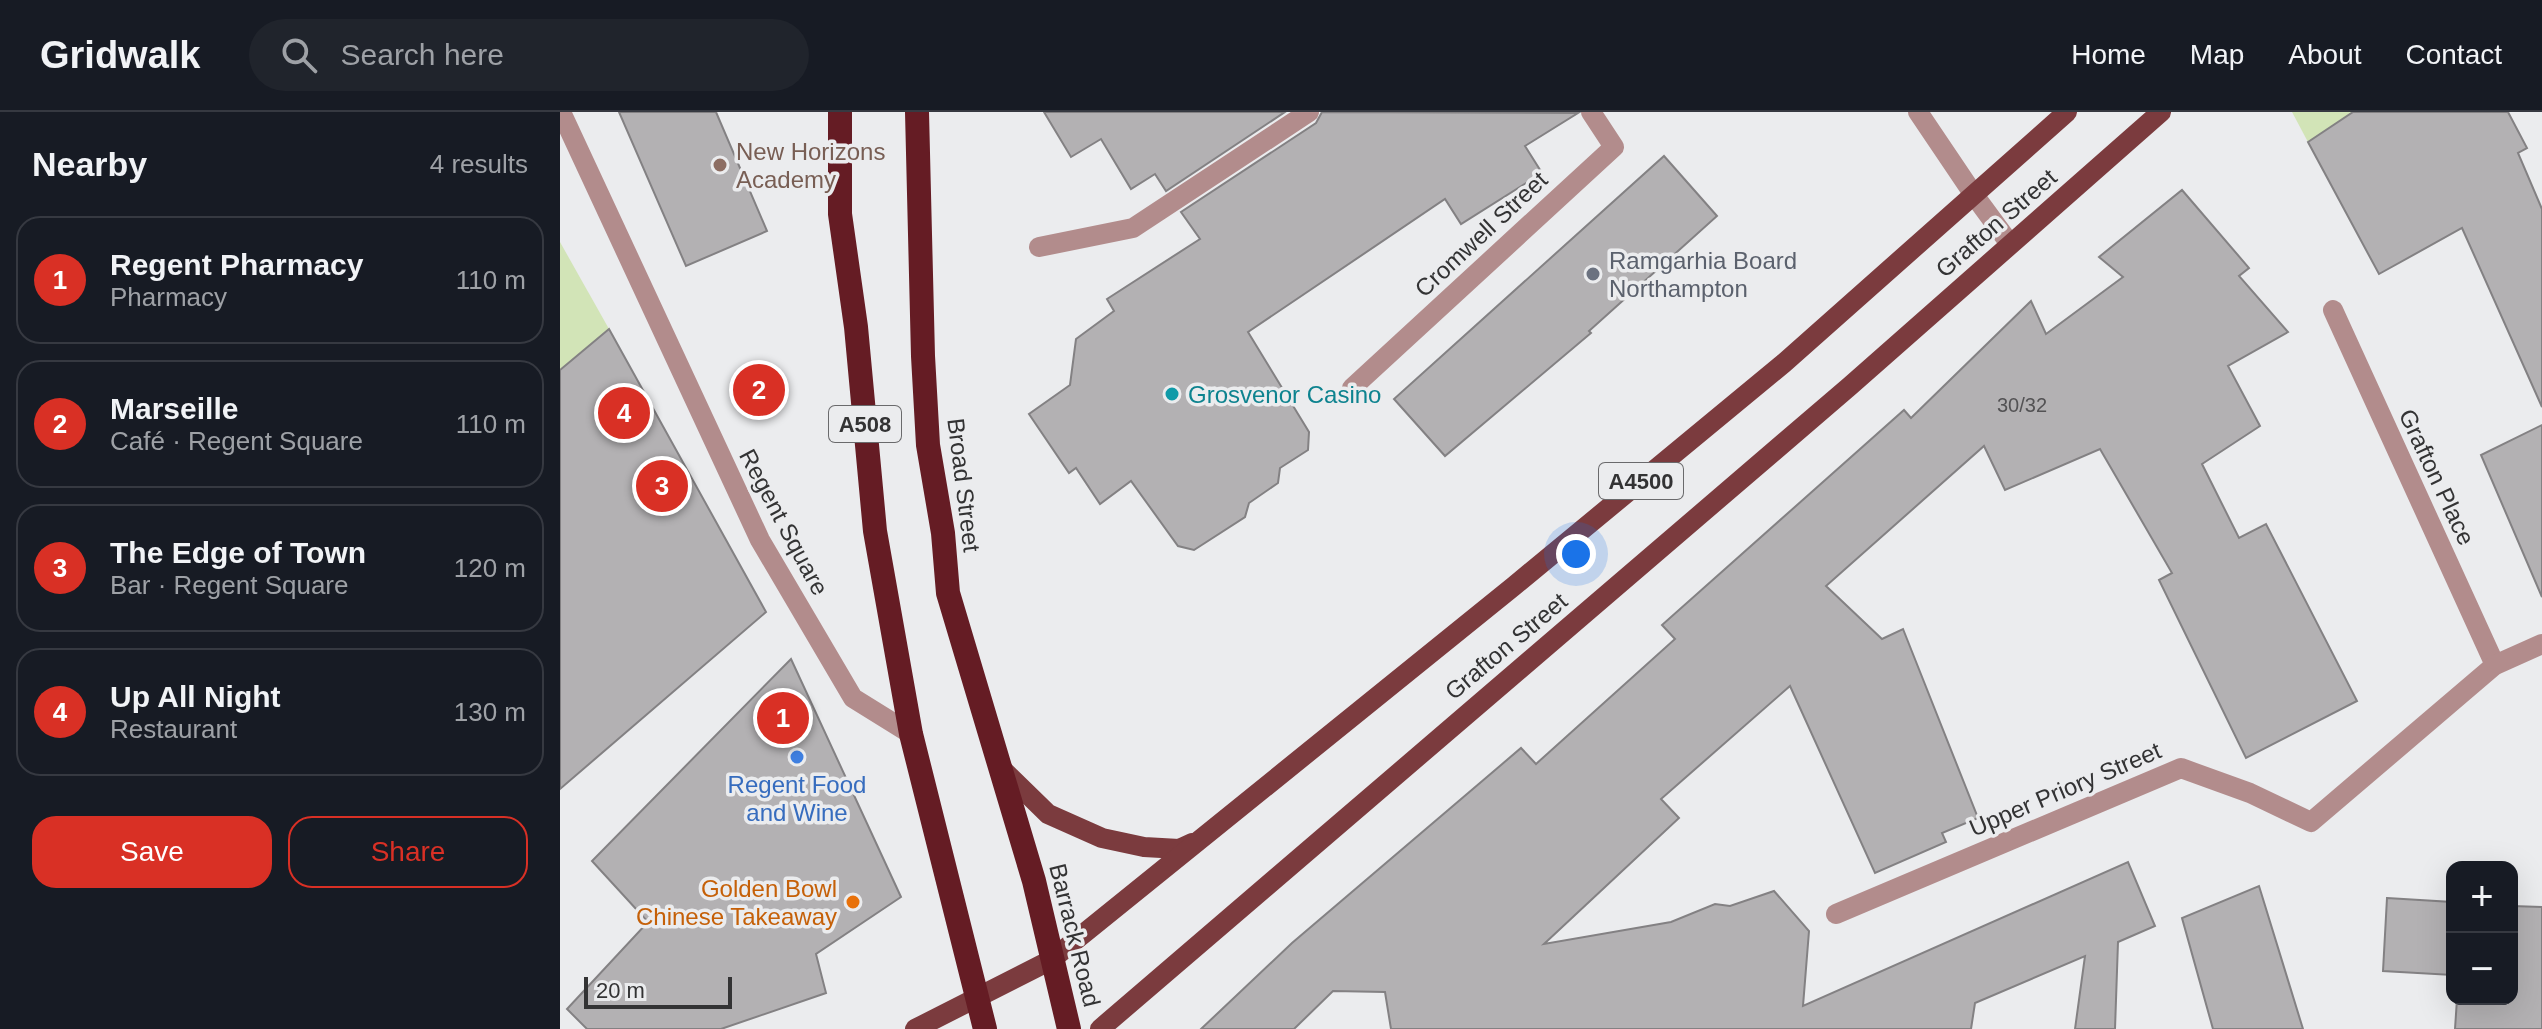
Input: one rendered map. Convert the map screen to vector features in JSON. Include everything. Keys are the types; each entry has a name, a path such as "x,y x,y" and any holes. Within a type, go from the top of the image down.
{"highway":[{"name":"A508","path":"840,112 840,214 856,327 875,531 911,734 985,1029"},
{"name":"Broad Street","path":"917,112 920,283 928,445 943,533 948,593 1026,854"},
{"name":"Barrack Road","path":"1026,854 1069,1029"}],"main road":[{"name":"Grafton Street","path":"915,1029 1051,960 1772,373 2067,112"},
{"name":"Grafton Street","path":"1100,1029 1838,396 2161,112"},
{"path":"1002,769 1048,814 1102,838 1144,847 1179,849 1204,837"}],"street":[{"name":"Regent Square","path":"561,112 760,540 853,698 911,734"},
{"path":"1039,247 1133,228 1309,112"},
{"name":"Cromwell Street","path":"1352,388 1614,147 1591,112"},
{"path":"1918,112 2010,244"},
{"name":"Grafton Place","path":"2333,310 2495,665"},
{"name":"Upper Priory Street","path":"1836,914 2181,768 2250,793 2311,822 2495,665 2542,644"}],"green space":[{"path":"2292,112 2366,112 2309,144"},
{"path":"560,242 609,329 560,370"}],"building":[{"name":"New Horizons Academy","path":"619,112 716,112 767,231 686,266"},
{"path":"1044,112 1285,112 1166,191 1155,174 1131,189 1101,139 1071,157"},
{"path":"1322,112 1578,113 1525,146 1542,173 1461,224 1445,199 1248,332 1309,432 1308,450 1280,468 1278,483 1249,503 1245,517 1194,550 1178,546 1131,481 1100,504 1076,468 1069,473 1029,414 1070,385 1076,339 1114,311 1107,299 1200,239 1181,212 1316,123"},
{"path":"2353,112 2508,112 2527,148 2518,153 2542,209 2542,407 2462,228 2379,274 2308,142"},
{"name":"Ramgarhia Board Northampton","path":"1664,156 1717,216 1589,331 1591,333 1445,456 1394,399"},
{"path":"2182,190 2249,268 2239,276 2288,332 2228,366 2260,426 2202,464 2239,538 2266,524 2357,701 2246,758 2159,580 2172,573 2100,449 2005,490 1984,446 1826,586 1882,639 1903,629 1978,818 1942,833 1946,842 1875,873 1790,686 1661,799 1679,818 1544,944 1671,922 1715,904 1730,906 1774,891 1809,931 1803,1006 2128,862 2155,926 2118,942 2115,1029 2075,1029 2085,956 1975,1003 1971,1029 1391,1029 1385,992 1333,991 1294,1029 1201,1029 1292,943 1521,748 1536,764 1675,639 1662,625 1904,410 1911,418 2031,301 2046,334 2123,277 2099,257"},
{"path":"609,329 766,612 560,789 560,370"},
{"path":"2542,425 2542,597 2481,455"},
{"path":"791,659 901,897 816,954 826,993 721,1029 587,1029 567,1009 648,922 592,861"},
{"path":"2259,886 2303,1029 2213,1029 2182,918"},
{"path":"2387,898 2446,902 2446,975 2383,971"},
{"path":"2518,906 2542,907 2542,1029 2455,1029 2457,1005 2518,1005"}],"place":[{"name":"New Horizons Academy","path":"720,165"},
{"name":"Ramgarhia Board Northampton","path":"1593,274"},
{"name":"Marseille","path":"759,390"},
{"name":"Grosvenor Casino","path":"1172,394"},
{"name":"Up All Night","path":"624,413"},
{"name":"The Edge of Town","path":"662,486"},
{"name":"Regent Pharmacy","path":"783,718"},
{"name":"Regent Food and Wine","path":"797,757"},
{"name":"Golden Bowl Chinese Takeaway","path":"853,902"}]}
